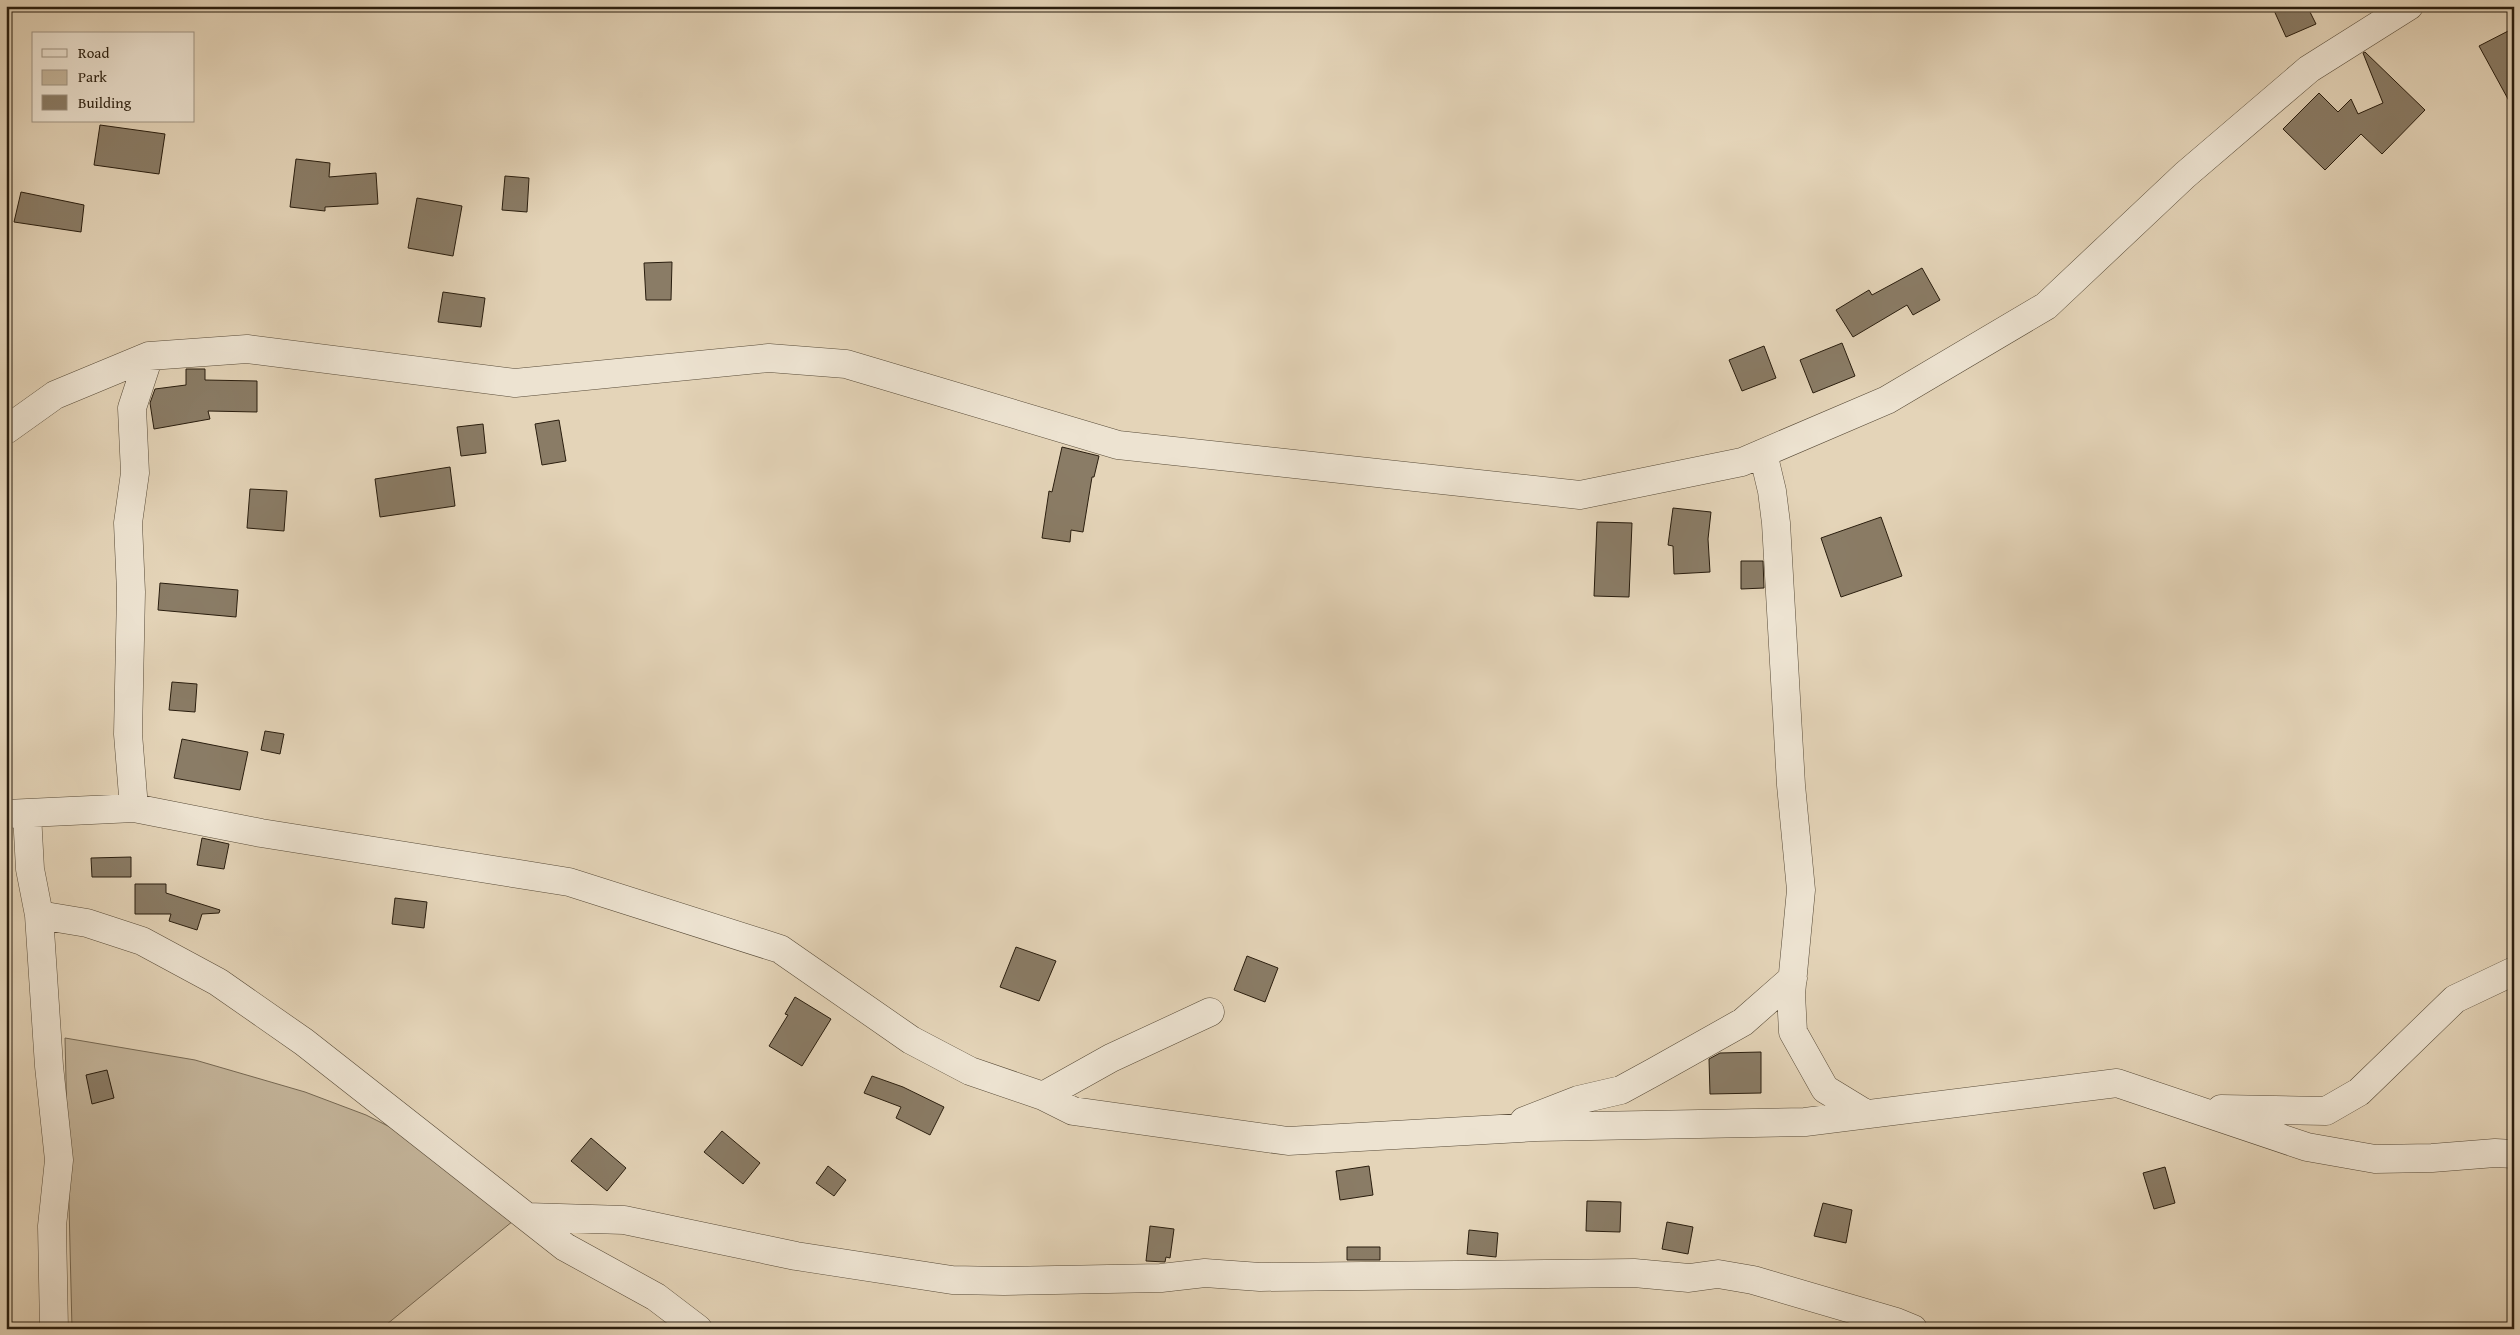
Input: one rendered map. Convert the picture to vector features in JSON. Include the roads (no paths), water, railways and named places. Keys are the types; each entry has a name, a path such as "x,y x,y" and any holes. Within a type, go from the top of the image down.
{"street":[{"path":"6,430 55,395 149,356 246,349 515,383 768,358 846,364 1118,445 1580,494 1742,462 1887,400 2046,306 2185,175 2309,69 2409,6"},
{"path":"134,808 128,734 131,592 128,523 135,473 132,408 149,356"},
{"path":"1763,453 1772,491 1776,523 1791,785 1800,882 1793,978 1793,1032 1825,1089 1866,1114"},
{"path":"54,1329 52,1226 59,1160 49,1066 39,914 30,868 16,814 134,808 261,833 569,882 780,949 911,1040 970,1071 1043,1096 1073,1111 1288,1141 1501,1129 1805,1122 2116,1082 2307,1147 2375,1159 2432,1158 2495,1153 2514,1154"},
{"path":"39,914 87,923 142,940 218,982 304,1042 565,1247 656,1297 698,1329"},
{"path":"2192,1108 2326,1111 2358,1092 2456,999 2514,971"},
{"path":"1501,1129 1578,1100 1629,1085 1743,1022 1793,978"},
{"path":"1043,1096 1111,1058 1210,1012"},
{"path":"527,1217 624,1220 796,1256 952,1280 1161,1278 1205,1273 1260,1278 1634,1273 1689,1278 1718,1274 1753,1280 1896,1322 1913,1329"}]}
